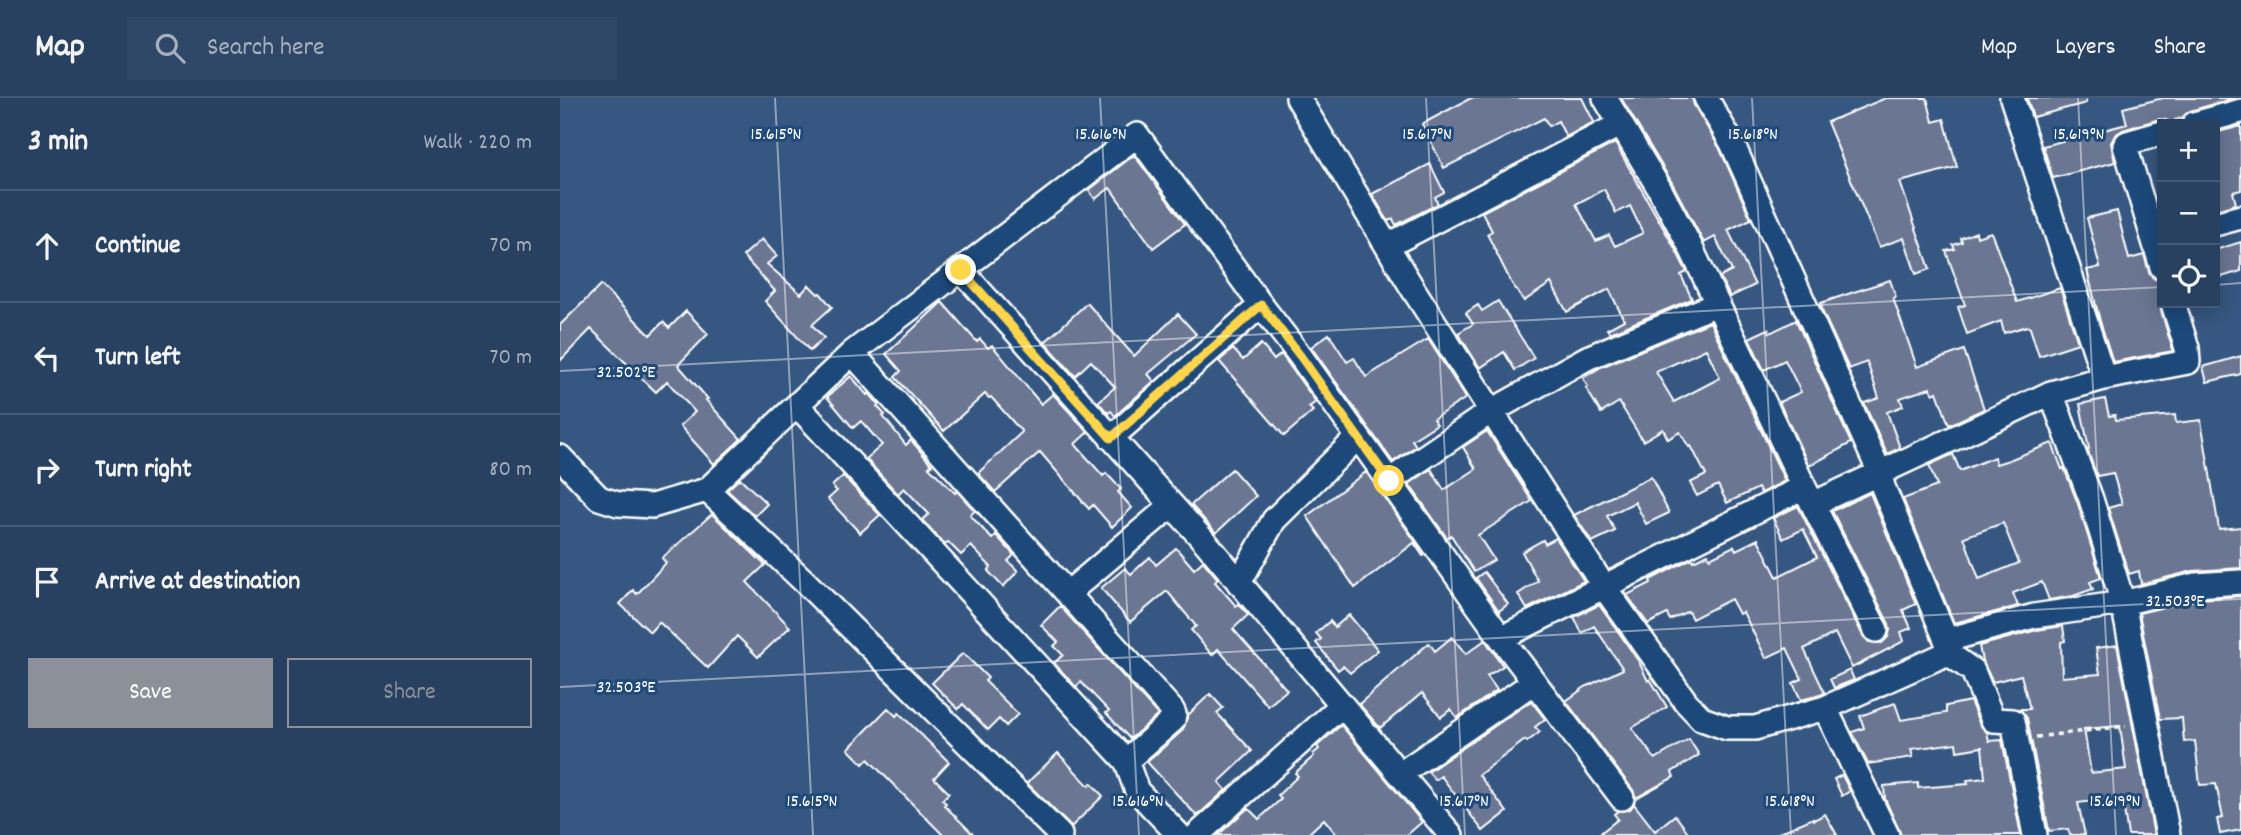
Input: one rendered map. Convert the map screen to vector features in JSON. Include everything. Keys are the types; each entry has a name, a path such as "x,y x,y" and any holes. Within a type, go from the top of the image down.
{"street":[{"path":"1298,98 1490,412 1604,587 1686,702 1702,719 1727,728 1755,728 1825,708 1948,647 2034,616 2123,603 2196,585 2241,582"},
{"path":"1605,98 1665,200 1876,630"},
{"path":"1706,98 1732,143 1880,473 1883,487 1948,647 1973,671 1993,720 2012,721 2035,835"},
{"path":"2012,98 2104,377"},
{"path":"2212,119 2241,111"},
{"path":"1387,246 1621,124"},
{"path":"2157,134 2127,143 2125,146 2157,236"},
{"path":"560,457 599,498 618,504 652,506 707,490 852,353 1137,135 1301,357 1501,638 1622,798"},
{"path":"2220,223 2241,217"},
{"path":"961,270 1172,505 1451,835"},
{"path":"1389,481 1490,412 1587,358 1717,304"},
{"path":"1111,438 1261,305"},
{"path":"1501,638 1604,587 1808,496 1880,473 2051,393 2104,377 2188,362 2187,348 2175,308"},
{"path":"852,353 1172,709 1173,720 1126,761"},
{"path":"2051,393 2091,499 2123,603 2168,835"},
{"path":"797,405 1126,761 1138,791 1179,835"},
{"path":"1239,583 1274,520 1357,438"},
{"path":"707,490 805,582 1060,835"},
{"path":"1068,593 1172,505"},
{"path":"1400,774 1534,682"},
{"path":"1197,835 1341,706"},
{"path":"1825,708 1887,835"}],"path":[{"path":"2017,739 2147,723"}],"building":[{"path":"1471,98 1582,98 1594,122 1566,137 1558,121 1549,126 1544,118 1444,168 1422,124"},
{"path":"1621,98 1692,98 1720,149 1751,219 1728,230 1755,285 1730,297 1720,277 1732,271 1715,237 1704,243 1671,181"},
{"path":"1886,98 1927,98 1933,122 1944,119 1957,167 1900,182 1930,269 1916,274 1904,238 1879,247 1827,122"},
{"path":"2027,98 2086,98 2086,103 2033,117"},
{"path":"2163,98 2235,98 2190,111 2178,119 2157,119 2123,130 2115,135 2111,143 2115,162 2053,178 2043,146 2127,124 2123,108"},
{"path":"2241,126 2241,190 2233,192 2236,204 2220,209 2220,182 2220,132"},
{"path":"1615,143 1687,272 1681,275 1692,299 1610,333 1607,329 1624,320 1609,289 1567,312 1551,283 1524,301 1511,282 1487,234 1492,231 1482,212","holes":["1604,189 1616,213 1630,206 1643,233 1615,246 1609,235 1596,241 1576,204"]},
{"path":"1134,155 1185,224 1153,248 1110,188 1095,199 1089,190"},
{"path":"1430,164 1444,192 1435,197 1438,204 1396,225 1393,219 1388,221 1372,194"},
{"path":"2117,211 2129,259 2144,255 2149,272 2157,280 2157,308 2160,308 2173,351 2113,362 2087,270 2100,267 2087,218"},
{"path":"1976,232 1977,237 1991,232 2017,302 2060,288 2078,343 2039,356 2027,326 2004,333 2001,321 1967,334 1958,307 1965,305 1946,251 1955,249 1953,245 1962,242 1961,238"},
{"path":"762,239 777,256 767,264 801,294 809,285 832,307 812,325 824,338 810,351 765,301 775,291 743,256"},
{"path":"2241,242 2241,271 2220,277 2220,248"},
{"path":"1890,280 1896,297 1893,298 1917,367 1964,350 1984,409 1949,425 1937,392 1933,394 1930,388 1900,398 1903,406 1887,412 1900,448 1887,454 1864,403 1879,398 1867,362 1849,369 1821,303"},
{"path":"601,285 650,335 663,322 669,328 686,311 708,334 678,365 741,439 714,464 680,426 695,412 667,381 656,392 591,329 560,361 560,325"},
{"path":"1498,301 1534,358 1515,370 1504,352 1480,368 1458,333 1473,324 1466,313 1478,305 1482,311"},
{"path":"942,302 977,342 980,339 988,348 992,345 1041,404 1053,394 1088,432 1075,444 1103,476 1106,473 1121,489 1118,492 1132,508 1112,527 1093,505 1089,509 1040,452 995,492 978,473 1022,432 991,397 985,394 944,431 895,377 901,371 886,354"},
{"path":"1087,303 1134,356 1178,314 1196,334 1148,374 1154,381 1115,416 1111,411 1108,413 1098,402 1115,387 1091,361 1075,376 1045,342"},
{"path":"1796,320 1851,443 1809,466 1779,402 1801,392 1785,360 1764,370 1749,338 1768,329 1770,333"},
{"path":"1710,322 1785,481 1761,493 1758,488 1727,503 1718,485 1697,496 1690,483 1706,475 1691,446 1689,447 1680,432 1668,439 1663,429 1643,441 1619,402 1601,413 1583,378 1601,367","holes":["1706,349 1720,378 1674,402 1656,372"]},
{"path":"1329,334 1347,362 1354,358 1366,377 1428,339 1466,398 1433,419 1437,424 1412,440 1416,446 1393,462 1311,347"},
{"path":"1261,344 1274,360 1281,354 1316,402 1309,407 1313,411 1284,436 1219,361 1233,349 1243,360"},
{"path":"2241,356 2241,374 2207,382 2203,367"},
{"path":"851,376 879,405 877,406 885,415 883,416 906,445 911,440 932,465 929,467 975,511 970,515 992,539 996,535 1014,555 1008,561 1018,571 1003,587 988,571 991,567 971,546 961,555 948,542 945,545 922,520 929,514 904,488 898,494 866,459 882,445 861,421 853,428 827,397"},
{"path":"2105,399 2109,416 2115,415 2116,420 2175,415 2176,423 2201,420 2219,529 2241,527 2241,568 2193,571 2141,584 2139,571 2129,574 2108,508 2122,504 2113,473 2097,476 2087,449 2080,404"},
{"path":"1487,431 1532,501 1478,535 1494,560 1474,572 1451,535 1447,538 1409,484 1431,469 1444,490 1476,469 1463,447"},
{"path":"2052,443 2078,504 2101,578 2090,582 2093,589 2049,600 2042,582 2013,593 2018,606 1954,623 1903,499 1937,486 1929,465 1953,454 1960,471 1994,457 1996,464","holes":["2003,523 2019,563 1979,579 1964,537"]},
{"path":"1232,469 1256,496 1216,533 1191,505"},
{"path":"1366,472 1425,555 1423,556 1414,543 1355,588 1307,516"},
{"path":"843,476 880,515 860,533 828,499 837,491 832,486"},
{"path":"1651,477 1669,513 1646,524 1635,502 1607,516 1615,531 1592,542 1574,515"},
{"path":"740,478 767,504 755,516 727,490"},
{"path":"1870,493 1916,604 1903,610 1911,628 1901,632 1904,641 1852,668 1835,633 1804,649 1825,693 1801,700 1793,683 1802,679 1787,648 1766,658 1743,612 1739,614 1731,599 1692,619 1688,611 1670,620 1667,614 1648,624 1627,595 1692,558 1693,561 1708,554 1710,558 1734,546 1736,550 1758,539 1777,577 1817,557 1803,529 1783,539 1773,518 1798,506 1863,636 1869,642 1882,643 1888,637 1889,624 1832,511"},
{"path":"712,514 765,565 747,582 790,627 758,657 737,636 708,668 659,622 650,632 620,604 633,590 637,594 666,563 662,558"},
{"path":"1556,538 1584,581 1527,609 1518,594 1538,581 1522,552 1543,540 1545,544"},
{"path":"1176,548 1194,569 1203,561 1218,579 1215,582 1236,606 1239,604 1248,615 1233,629 1287,690 1268,706 1218,649 1212,655 1191,630 1196,626 1167,591 1130,622 1101,588 1125,568 1131,574 1150,557 1156,565"},
{"path":"1484,572 1508,604 1499,611 1476,578"},
{"path":"2241,596 2241,830 2220,834 2217,819 2223,818 2216,784 2200,785 2195,741 2184,742 2182,718 2160,719 2139,613 2198,599"},
{"path":"1599,605 1667,707 1632,728 1655,759 1689,739 1699,755 1672,772 1674,777 1636,798 1633,790 1566,701 1585,687 1623,669 1594,626 1582,633 1574,617"},
{"path":"1060,606 1158,715 1130,739 1106,713 1109,711 1081,682 1076,687 1054,663 1063,655 1054,646 1058,642 1041,625"},
{"path":"1349,615 1378,650 1350,673 1343,666 1338,670 1316,643 1321,639 1316,633 1330,621 1335,627"},
{"path":"2063,626 2065,641 2061,642 2062,677 2100,674 2096,648 2117,645 2154,835 2128,835 2122,797 2078,803 2085,835 2070,835 2068,829 2049,831 2027,718 2020,709 2030,709 2021,675 1993,682 1982,661 1979,646 2037,630","holes":["2120,726 2126,769 2091,773 2084,729"]},
{"path":"1452,637 1466,654 1485,640 1503,666 1487,676 1497,690 1457,718 1451,709 1441,717 1422,693 1380,728 1359,704 1429,643 1435,651"},
{"path":"963,653 988,678 985,681 1018,714 1006,726 999,719 988,730 963,704 958,709 932,683"},
{"path":"1850,670 1854,680 1834,688 1830,679"},
{"path":"1210,694 1223,708 1217,713 1252,751 1219,782 1226,790 1197,816 1147,762 1182,731 1188,715"},
{"path":"1531,701 1545,719 1535,727 1540,732 1527,742 1525,740 1479,775 1507,812 1483,831 1441,776 1435,780 1428,772"},
{"path":"1970,701 1989,741 2002,740 2021,835 1901,835 1885,799 1884,786 1918,783 1918,788 1968,784 1967,780 1985,778 1982,747 1957,751 1956,743 1911,749 1913,757 1868,764 1852,732 1864,728 1860,716 1895,703 1901,720 1946,713 1946,706"},
{"path":"888,708 896,716 899,713 949,762 934,778 949,793 942,800 946,803 944,805 974,835 943,835 868,759 863,764 848,749"},
{"path":"1341,725 1422,822 1407,835 1337,835 1324,819 1307,835 1218,835 1248,808 1259,819 1281,799 1278,795 1298,776 1295,773 1314,756 1319,749 1317,746"},
{"path":"1058,753 1089,786 1091,783 1103,796 1071,827 1027,783"},
{"path":"1842,775 1850,791 1842,796 1834,779"},
{"path":"1634,804 1655,831 1675,815 1690,835 1598,835 1618,819 1614,814 1630,809"},
{"path":"1825,814 1837,835 1774,835 1813,818 1814,820"}],"route":[{"path":"961,270 1111,438 1261,305 1389,481"}]}
